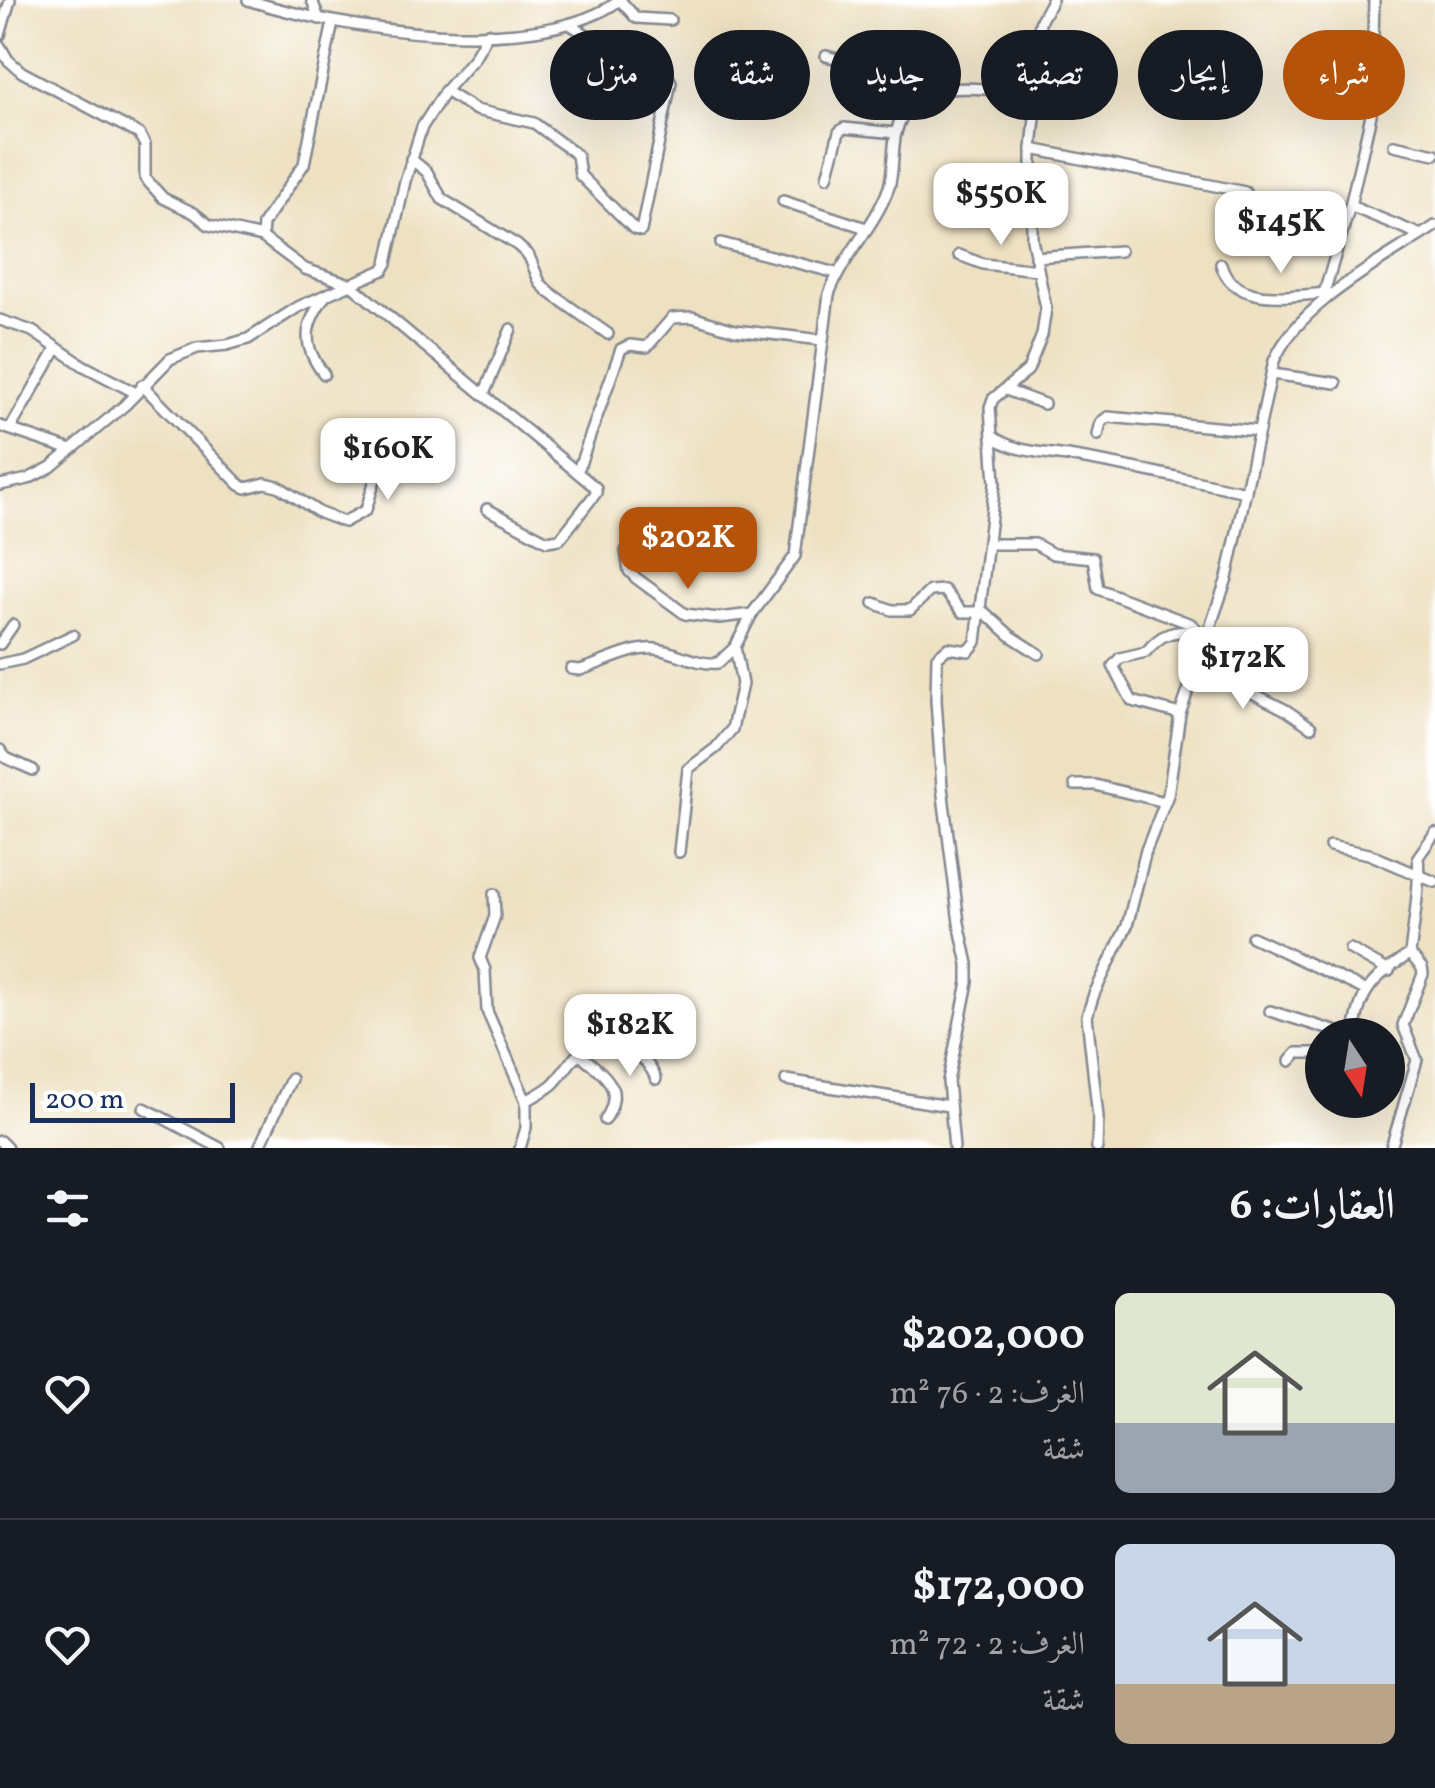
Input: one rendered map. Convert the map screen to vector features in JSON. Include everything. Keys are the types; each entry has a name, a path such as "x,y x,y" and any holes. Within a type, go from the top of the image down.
{"street":[{"path":"0,35 10,0"},
{"path":"248,0 333,22 420,32 488,33 571,25 592,18 620,0 636,18 670,20"},
{"path":"312,0 318,19"},
{"path":"1038,30 1052,0"},
{"path":"1328,293 1374,95 1374,0"},
{"path":"262,237 263,224 304,164 333,22"},
{"path":"446,91 476,110 534,122 577,155 580,174 634,229 641,231 671,82 668,76 617,54 571,25"},
{"path":"0,486 40,474 170,359 184,352 248,339 298,306 374,276 387,264 422,127 488,33"},
{"path":"0,46 22,72 139,134 145,145 145,178 163,198 218,230 262,237 305,269 350,284 578,470 593,483 596,493 560,538 547,541 488,509"},
{"path":"826,56 830,57"},
{"path":"571,669 580,670 646,649 673,652 695,662 718,663 735,647 752,614 795,556 829,294 836,274 888,189 901,120"},
{"path":"954,1148 948,1081 968,982 968,964 959,924 942,787 936,700 938,656 948,648 974,649 995,483 990,408 993,399 1028,370 1042,335 1046,308 1035,257 1035,120"},
{"path":"827,177 844,128 896,133"},
{"path":"1394,145 1434,149"},
{"path":"1032,148 1244,192"},
{"path":"411,159 426,172 442,199 518,246 529,256 540,282 549,292 608,334"},
{"path":"783,201 866,228"},
{"path":"1350,206 1421,236"},
{"path":"1096,1148 1096,1095 1088,1016 1094,994 1126,926 1146,850 1166,802 1180,714 1203,635 1228,578 1279,348 1328,293 1435,226"},
{"path":"721,244 836,274"},
{"path":"1035,257 1120,251"},
{"path":"959,255 983,264 1038,270"},
{"path":"1221,264 1224,276 1232,284 1250,293 1328,293"},
{"path":"324,374 306,338 316,309 328,293"},
{"path":"578,470 621,348 647,347 672,318 822,340"},
{"path":"0,320 32,331 84,366 139,389 240,485 246,488 265,482 278,486 320,514 344,522 366,510 379,466 375,444"},
{"path":"484,394 511,329"},
{"path":"56,348 5,428 71,450"},
{"path":"1272,374 1336,384"},
{"path":"1006,390 1044,404"},
{"path":"1098,435 1101,422 1108,417 1259,431"},
{"path":"991,435 1000,442 1032,452 1070,456 1246,492"},
{"path":"990,544 1034,544 1053,554 1092,558 1098,590 1180,620 1203,635"},
{"path":"626,550 629,570 636,578 685,614 719,618 752,614"},
{"path":"874,604 910,610 921,597 944,590 962,612 990,615 1039,654"},
{"path":"0,644 13,624"},
{"path":"1180,714 1132,701 1114,666 1120,658 1146,652 1170,632 1203,635"},
{"path":"0,664 23,660 73,636"},
{"path":"679,852 688,770 726,738 736,713 742,684 735,647"},
{"path":"1195,664 1286,710 1311,727"},
{"path":"0,750 6,758 32,770"},
{"path":"1075,785 1096,785 1166,802"},
{"path":"1391,1148 1417,1060 1402,1025 1423,974 1410,954 1420,876 1418,857 1435,834"},
{"path":"1330,846 1368,854 1435,882"},
{"path":"494,894 495,916 481,950 484,998 526,1102 526,1128 520,1148"},
{"path":"1252,937 1365,990"},
{"path":"1350,949 1389,971"},
{"path":"1356,1018 1365,990 1410,954"},
{"path":"1270,1011 1305,1022"},
{"path":"526,1102 551,1086 580,1053 599,1043 633,1049 644,1058 656,1078"},
{"path":"580,1053 613,1088 614,1105 604,1120"},
{"path":"1290,1062 1298,1053 1305,1053"},
{"path":"259,1148 291,1078"},
{"path":"786,1080 948,1106"},
{"path":"144,1108 220,1148"},
{"path":"0,1141 6,1148"}]}
